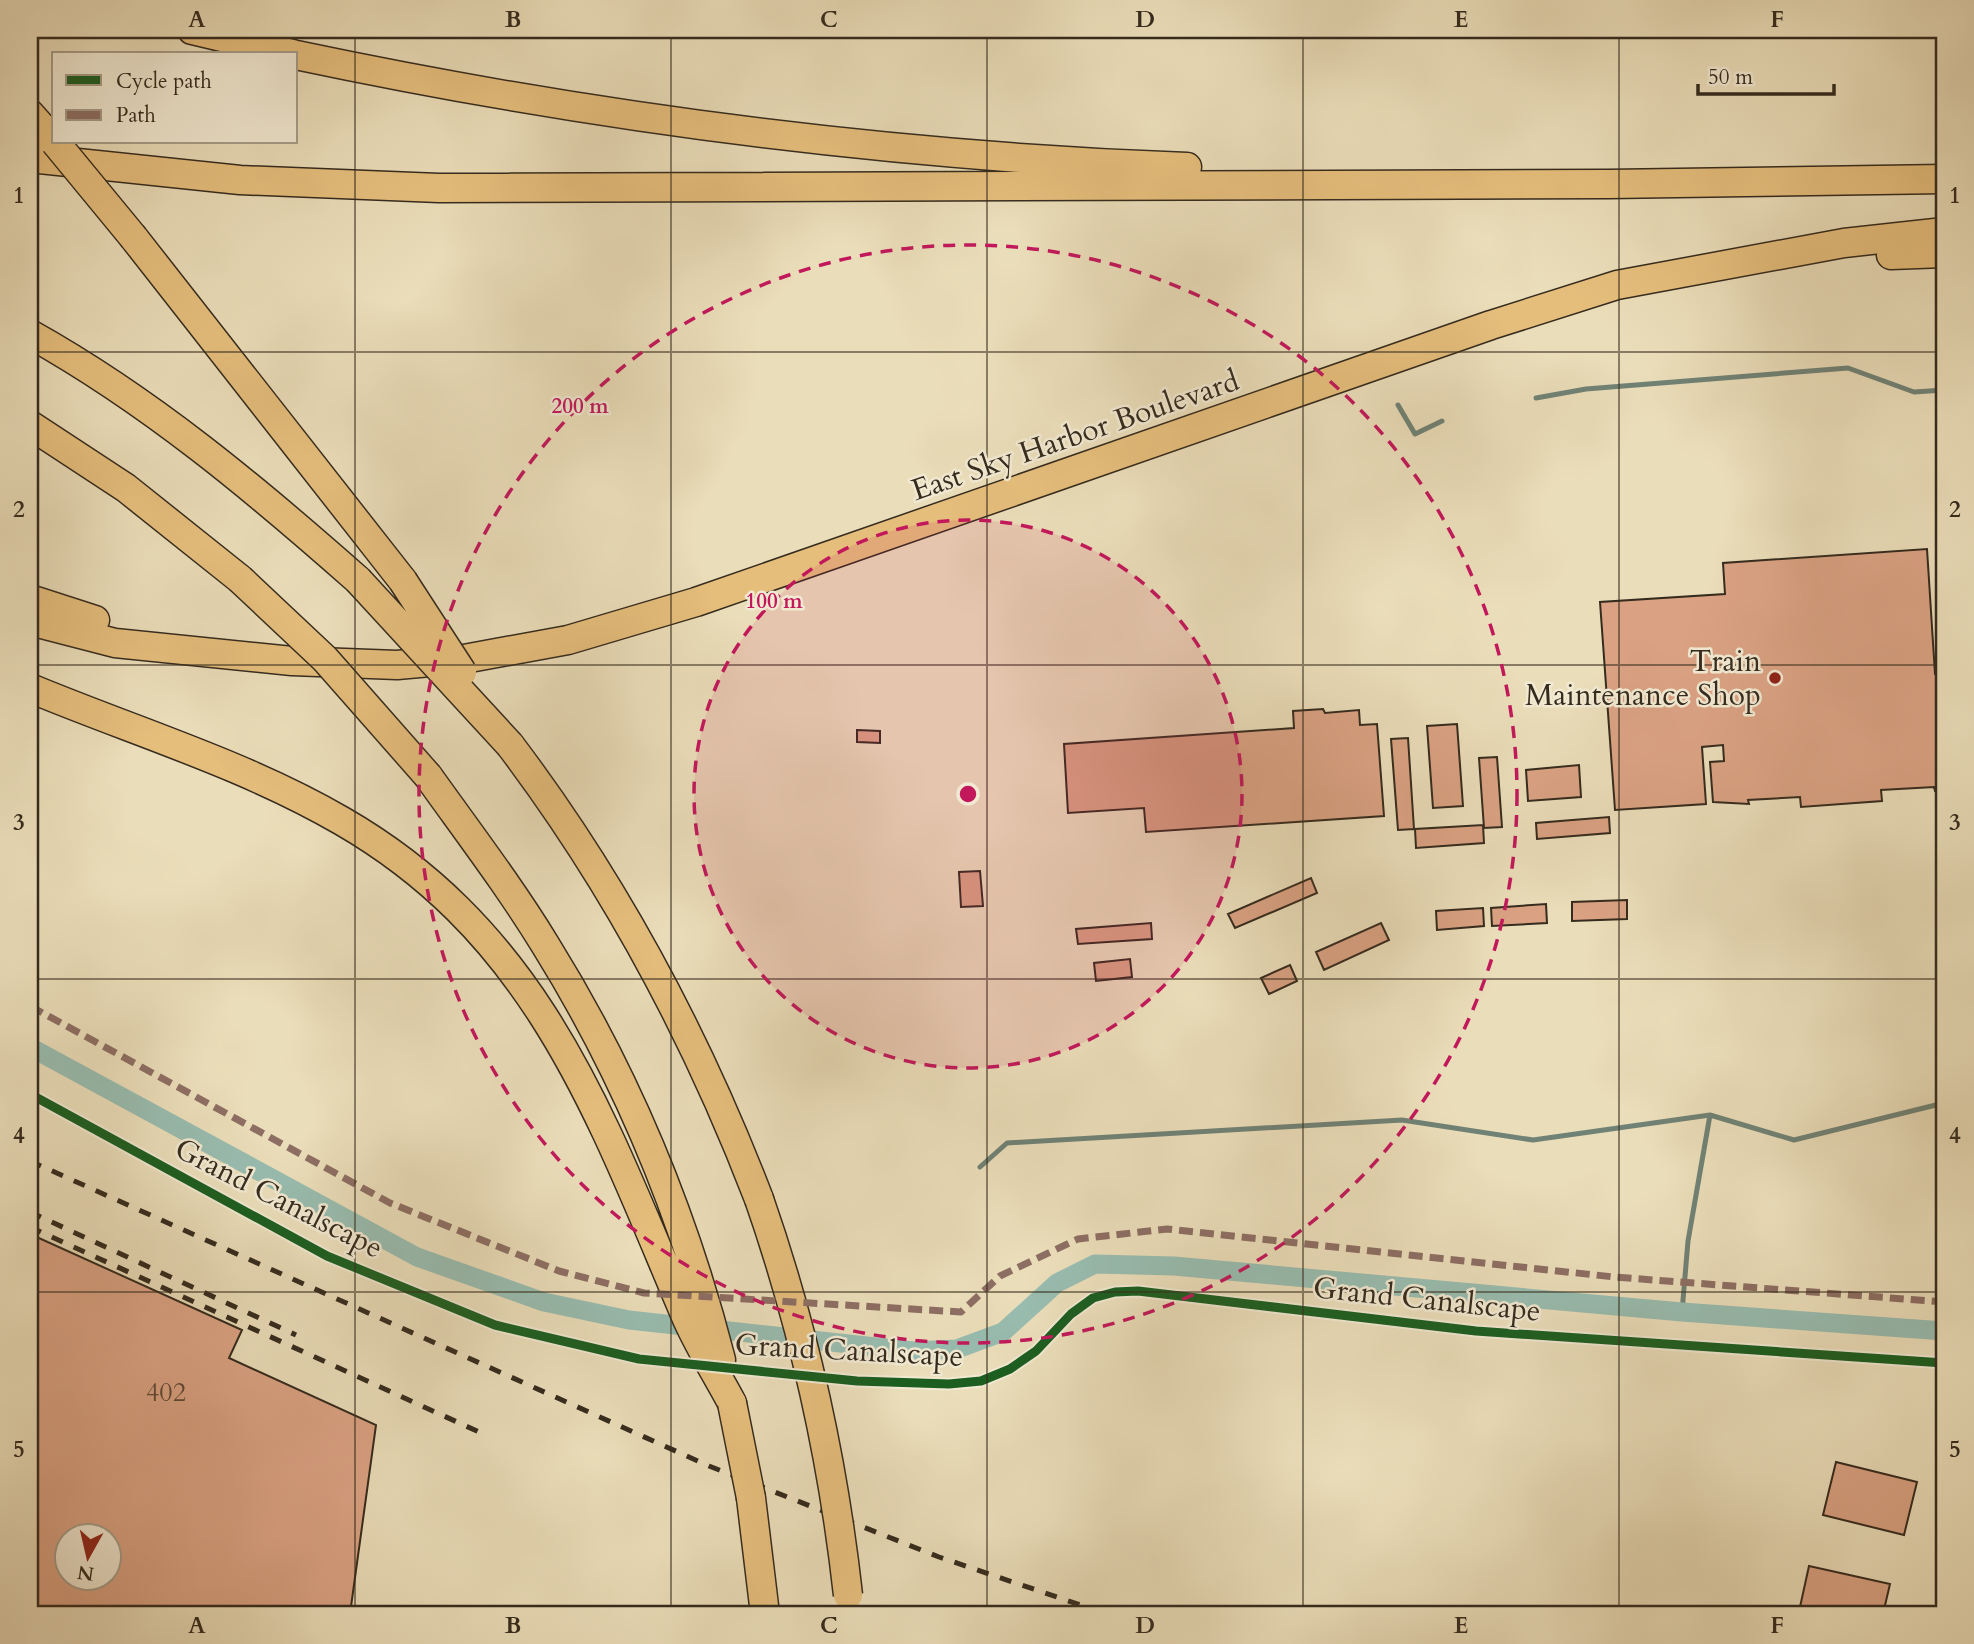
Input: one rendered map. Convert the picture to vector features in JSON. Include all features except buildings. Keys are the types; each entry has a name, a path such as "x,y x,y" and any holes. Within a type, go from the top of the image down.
{"highway":[{"path":"192,30 283,52"},
{"path":"298,56 454,87 634,117 791,138 971,155 1214,168 1607,170 1781,180"},
{"path":"30,114 52,138"},
{"path":"57,144 403,581 510,744 596,866 659,975 709,1075 759,1199 791,1298 816,1394 835,1493 849,1605"},
{"path":"30,158 240,180 439,188 1581,184 1944,179"},
{"name":"East Sky Harbor Boulevard","path":"223,654 303,662 397,665 464,659 598,633 696,602 1508,320 1617,285 1732,261 1844,243 1944,232"},
{"path":"1508,320 1779,268 1867,257 1944,253"},
{"path":"30,334 96,374 206,451 358,580 510,744"},
{"path":"30,425 126,488 240,579 325,659 428,776 494,864 564,976 638,1122 681,1230 713,1330 732,1403 751,1499 765,1614"},
{"path":"30,599 116,626 223,654"},
{"path":"30,621 115,643 223,654"},
{"path":"30,688 304,800 369,837 440,892 490,943 550,1022 615,1144 688,1321 732,1403"}],"waterway":[{"path":"1536,398 1586,389 1848,368 1914,392 1944,390"},
{"path":"1398,405 1415,434 1442,421"},
{"path":"30,1047 417,1257 544,1302 629,1320 913,1351 957,1349 1003,1332 1057,1283 1095,1264 1174,1266 1682,1312 1944,1331"},
{"path":"980,1167 1007,1143 1402,1120 1533,1140 1710,1115 1794,1140 1944,1103"},
{"path":"1682,1312 1688,1241 1710,1115"}],"railway":[{"path":"30,1161 709,1466 939,1557 1107,1614"},
{"path":"30,1212 296,1335"},
{"path":"30,1227 479,1432"}],"marked path":[{"path":"30,1006 390,1203 559,1271 644,1293 961,1312 1000,1276 1078,1239 1167,1229 1614,1277 1944,1302"}],"cycle path":[{"name":"Grand Canalscape","path":"30,1094 327,1256 495,1325 639,1359 857,1381 949,1384 981,1381 1010,1369 1036,1351 1071,1314 1093,1298 1115,1292 1138,1291 1476,1331 1944,1363"}],"place":[{"name":"Train Maintenance Shop","path":"1775,678"}]}
